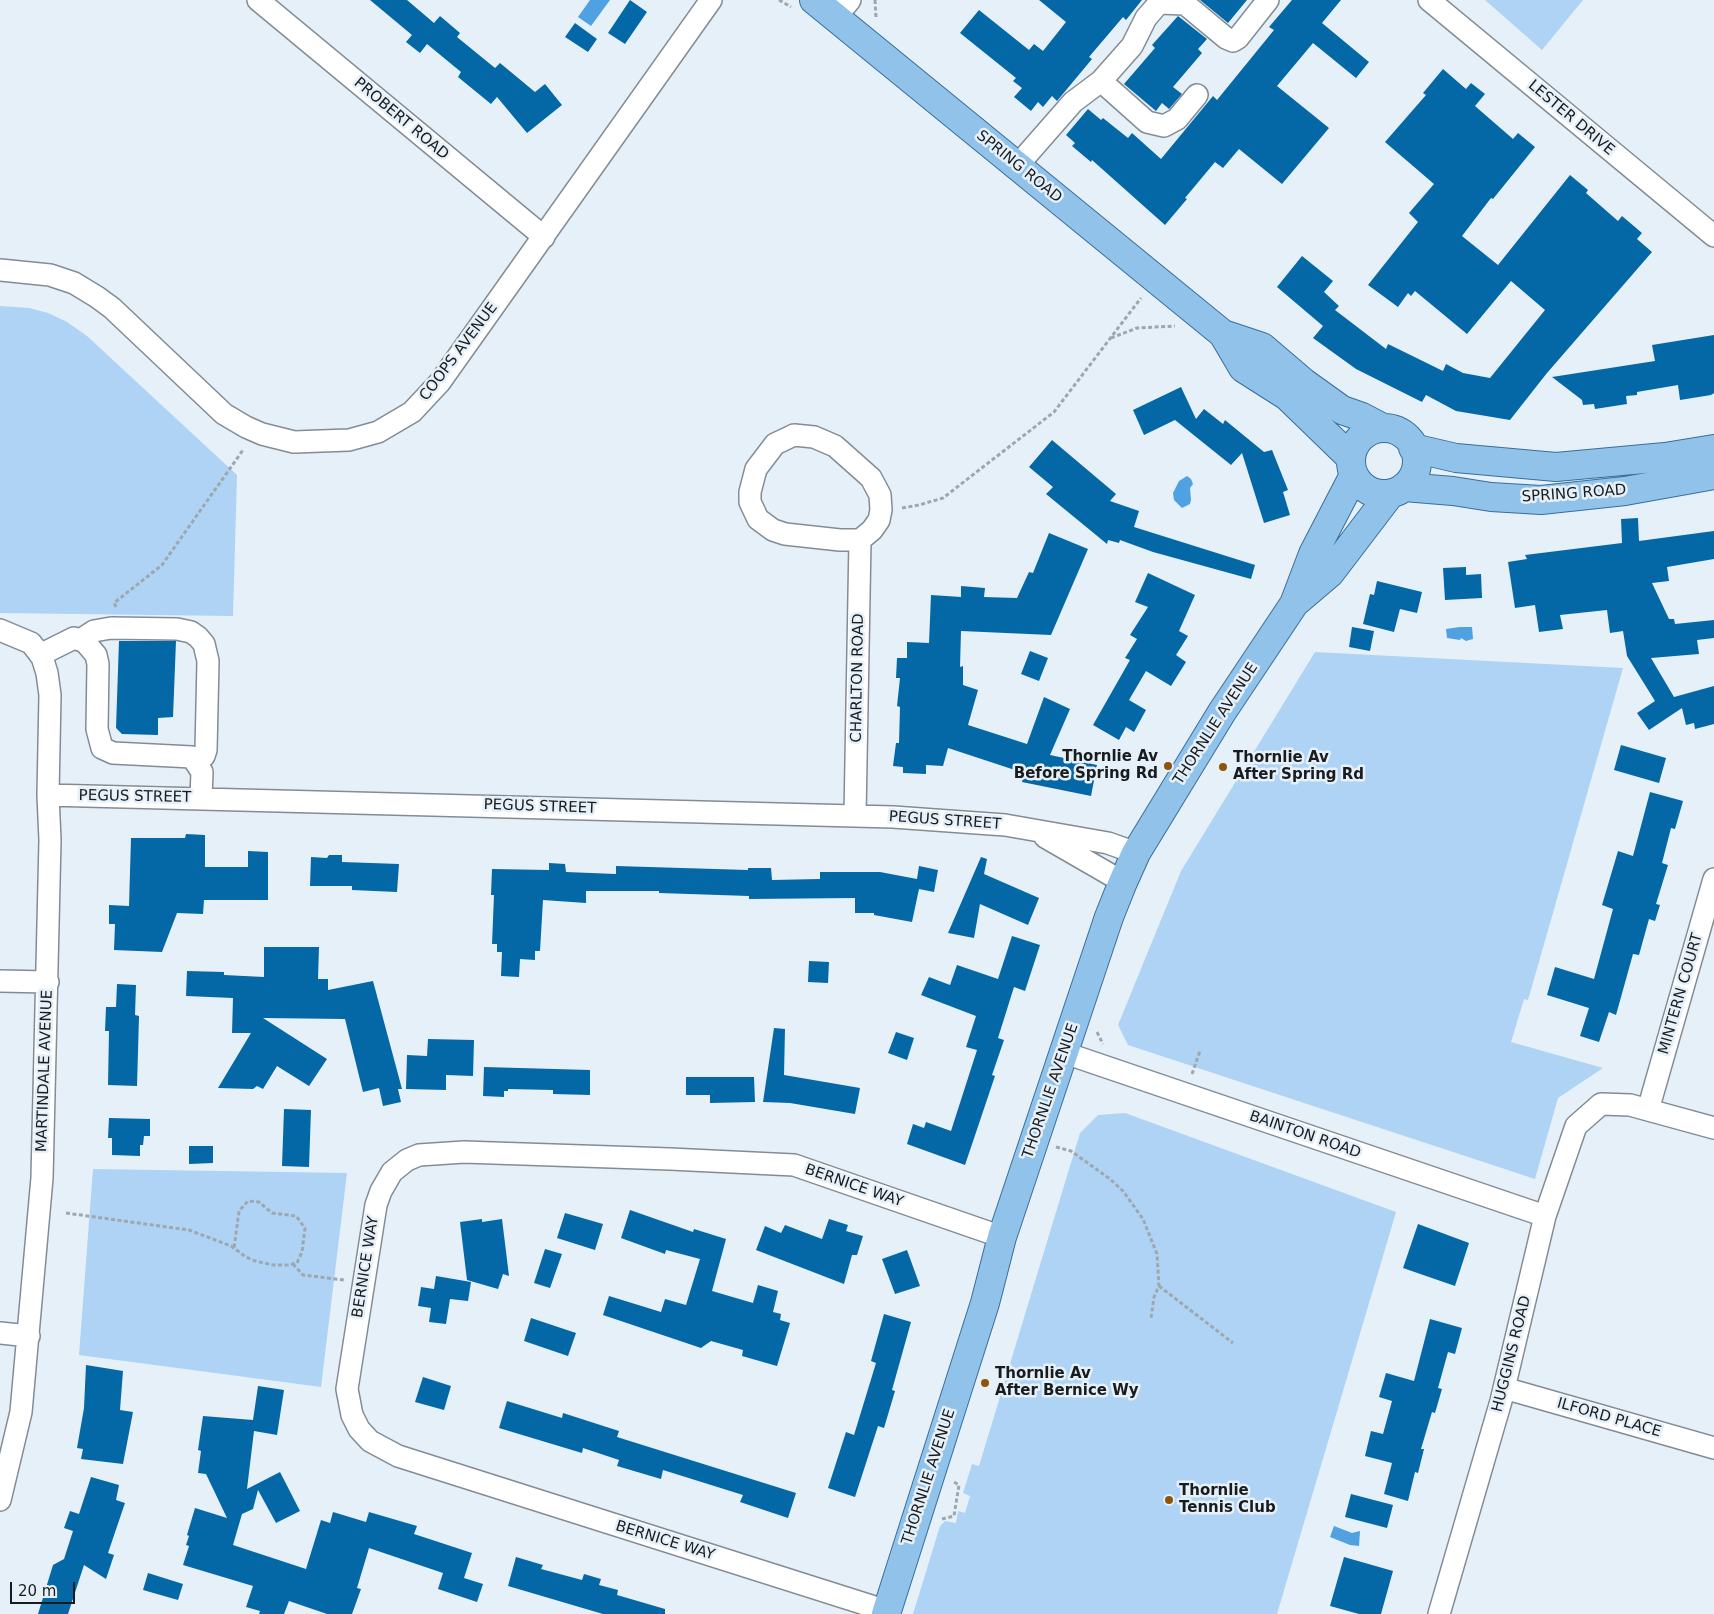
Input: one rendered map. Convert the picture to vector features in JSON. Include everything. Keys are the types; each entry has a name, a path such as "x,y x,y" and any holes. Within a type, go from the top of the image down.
{"main road":[{"name":"SPRING ROAD","path":"814,0 843,9 1017,166 1223,334 1262,348 1303,382 1342,410 1401,434 1414,448 1456,458 1556,467 1665,457 1714,449"},
{"name":"SPRING ROAD","path":"1223,334 1243,368 1287,396 1352,466 1369,491 1453,490 1491,497 1541,500 1625,491 1714,475"},
{"path":"1352,466 1353,448 1365,434 1383,428"},
{"path":"1397,490 1411,479 1415,469 1416,458 1414,448"},
{"name":"THORNLIE AVENUE","path":"886,1612 985,1303 1002,1237 1109,917 1123,882 1136,853 1222,712 1294,604 1313,554 1352,466"},
{"name":"THORNLIE AVENUE","path":"1294,604 1330,573 1397,490"}],"street":[{"name":"PROBERT ROAD","path":"258,0 544,237"},
{"name":"COOPS AVENUE","path":"0,270 42,274 74,283 112,308 231,418 262,434 294,442 321,442 364,438 395,424 412,412 440,382 710,0"},
{"path":"1017,166 1073,102 1101,81 1132,46 1146,18 1159,3 1185,4 1226,38 1233,40 1238,38 1268,0"},
{"name":"LESTER DRIVE","path":"1429,0 1706,228"},
{"path":"1101,81 1147,122 1164,126 1177,119 1197,96"},
{"path":"794,435 814,437 830,443 856,463 871,478 880,494 881,510 872,530 860,540 840,540 785,534 763,524 752,510 750,492 756,469 768,452 785,438 794,435"},
{"name":"CHARLTON ROAD","path":"855,816 860,540"},
{"path":"80,640 94,631 112,628 177,629 191,632 198,637 204,644 208,661 206,750 204,756 196,760"},
{"path":"0,630 35,649 74,638 91,648 98,664 98,738 102,748 114,754 188,756 196,760 202,772 200,798"},
{"name":"MARTINDALE AVENUE","path":"0,1500 21,1412 42,1178 48,982 50,687 48,673 35,649"},
{"name":"PEGUS STREET","path":"48,795 855,816 992,823 1108,843 1136,853"},
{"name":"PEGUS STREET","path":"1032,829 1123,882"},
{"name":"MINTERN COURT","path":"1648,1110 1714,879"},
{"path":"0,981 48,982"},
{"name":"BAINTON ROAD","path":"1065,1053 1545,1216"},
{"name":"HUGGINS ROAD","path":"1439,1614 1504,1388 1545,1216 1576,1126 1601,1104 1630,1105 1648,1110"},
{"path":"1648,1110 1714,1128"},
{"name":"BERNICE WAY","path":"886,1612 408,1459 370,1441 358,1429 352,1415 347,1389 376,1205 381,1191 392,1172 408,1160 426,1154 464,1152 794,1165 1002,1237"},
{"path":"0,1333 29,1336"},
{"name":"ILFORD PLACE","path":"1504,1388 1714,1448"}],"path":[{"path":"881,510 919,505 943,498 1054,412 1142,297"},
{"path":"1110,339 1136,328 1176,326"},
{"path":"116,614 114,603 162,565 247,445"},
{"path":"1098,1023 1096,1031 1106,1046"},
{"path":"1190,1080 1200,1051"},
{"path":"1054,1146 1071,1151 1092,1166 1123,1191 1133,1204 1152,1238 1157,1254 1159,1286 1154,1297 1151,1318"},
{"path":"66,1213 189,1230 234,1248 246,1257 263,1263 293,1264 300,1258 306,1233 302,1222 290,1214 272,1213 256,1201 248,1201 239,1211 234,1248"},
{"path":"293,1264 298,1272 303,1275 346,1280"},
{"path":"1159,1286 1233,1343"}],"shaded area":[{"path":"1485,0 1583,0 1542,50"},
{"path":"0,306 29,308 48,313 67,322 87,336 237,475 233,616 0,613"},
{"path":"1315,652 1623,668 1528,1000 1524,999 1511,1042 1603,1068 1558,1098 1535,1179 1128,1045 1118,1025 1181,871"},
{"path":"1125,1113 1396,1212 1277,1614 913,1614 940,1526 945,1521 956,1523 958,1511 965,1513 970,1496 963,1493 972,1464 979,1466 1080,1133 1098,1115"},
{"path":"93,1169 347,1173 321,1387 79,1355"}],"water":[{"path":"590,0 610,0 591,26 578,17"},
{"path":"1187,476 1193,484 1190,488 1191,500 1190,504 1182,508 1174,500 1173,493 1179,481"},
{"path":"1472,627 1473,639 1466,641 1461,638 1460,640 1447,638 1446,629"},
{"path":"1334,1526 1352,1533 1360,1531 1359,1546 1350,1545 1330,1537"}],"building":[{"path":"370,0 407,0 434,23 440,16 460,33 457,37 495,68 500,63 535,92 545,84 562,105 527,133 497,97 491,104 458,77 461,72 427,44 420,53 406,42 412,35"},
{"path":"630,0 647,12 625,44 608,33"},
{"path":"1039,0 1142,0 1126,20 1123,17 1089,57 1092,59 1057,101 1052,96 1043,107 1038,102 1031,111 1014,97 1022,88 1013,81 1016,78 960,33 979,10 1029,50 1034,44 1043,51 1066,22"},
{"path":"1200,0 1247,0 1228,23"},
{"path":"1292,0 1341,0 1322,23 1369,62 1356,78 1313,43 1277,86 1329,128 1282,184 1239,149 1223,168 1215,162 1165,225 1092,160 1091,162 1072,146 1075,143 1066,135 1088,109 1101,120 1103,118 1128,138 1132,133 1161,159 1213,96 1217,100 1274,30 1269,27"},
{"path":"1178,16 1207,39 1198,49 1202,53 1173,87 1182,94 1169,109 1162,103 1156,111 1124,84 1155,48 1152,45"},
{"path":"575,23 597,39 588,52 565,37"},
{"path":"1443,69 1466,89 1471,83 1485,94 1475,106 1513,139 1518,133 1535,147 1493,199 1491,198 1462,236 1498,265 1570,175 1588,190 1586,193 1618,221 1622,216 1642,233 1637,239 1652,252 1547,373 1510,420 1456,411 1426,395 1422,402 1356,369 1313,338 1323,326 1277,287 1302,256 1333,281 1324,292 1339,306 1335,310 1386,349 1388,344 1443,371 1446,364 1463,373 1490,378 1545,310 1511,281 1467,334 1415,291 1411,296 1408,293 1398,307 1368,285 1418,222 1409,213 1434,184 1385,142 1426,95 1423,93"},
{"path":"1714,335 1714,393 1711,395 1680,400 1678,385 1637,392 1637,395 1626,396 1627,404 1595,409 1594,404 1583,405 1582,400 1552,377 1655,361 1652,345"},
{"path":"1181,387 1196,419 1204,409 1223,424 1225,420 1264,452 1272,450 1288,490 1283,492 1290,515 1264,523 1242,453 1231,465 1175,420 1144,435 1133,410"},
{"path":"1052,440 1116,494 1110,501 1139,511 1134,527 1255,565 1251,579 1153,552 1120,540 1119,543 1108,540 1107,544 1046,494 1053,487 1029,467"},
{"path":"1638,518 1639,541 1714,531 1714,559 1667,567 1669,581 1652,583 1669,619 1674,619 1675,624 1714,620 1714,638 1697,640 1699,654 1651,658 1674,697 1714,686 1714,724 1695,729 1694,723 1686,725 1682,708 1649,730 1637,713 1655,701 1627,656 1623,631 1610,633 1607,610 1560,615 1563,629 1539,632 1535,605 1515,608 1508,562 1527,559 1525,555 1622,543 1621,519"},
{"path":"1049,533 1088,549 1051,635 961,631 960,667 963,666 963,685 978,690 968,725 1027,744 1044,697 1070,709 1050,755 1097,765 1091,796 1022,782 1024,773 948,748 943,766 926,765 926,774 903,773 903,767 893,766 896,743 899,743 900,707 897,706 900,678 896,678 897,658 907,658 907,642 929,643 931,595 961,597 961,586 985,588 984,597 1017,598 1029,572 1033,573"},
{"path":"1466,567 1466,575 1481,574 1482,598 1445,600 1443,568"},
{"path":"1148,573 1195,595 1179,631 1188,636 1176,655 1186,662 1171,686 1146,671 1129,700 1146,710 1134,732 1126,727 1119,740 1093,725 1130,660 1125,658 1137,639 1130,635 1148,607 1135,602"},
{"path":"1377,581 1422,592 1417,613 1400,609 1394,632 1363,624 1370,594 1374,595"},
{"path":"1352,627 1374,631 1370,651 1349,647"},
{"path":"119,641 176,641 173,717 158,718 158,735 122,734 116,728"},
{"path":"1030,651 1048,658 1039,681 1021,674"},
{"path":"1621,745 1666,758 1659,783 1614,770"},
{"path":"1650,792 1683,801 1675,829 1671,828 1662,863 1668,865 1656,904 1660,905 1655,921 1649,919 1639,955 1633,954 1616,1015 1609,1012 1599,1042 1580,1036 1589,1008 1547,995 1555,967 1594,979 1613,909 1602,905 1618,851 1633,856"},
{"path":"186,834 205,835 205,867 248,867 248,851 268,852 268,900 204,900 203,914 177,913 162,952 114,950 115,924 109,924 109,905 129,906 131,838 185,838"},
{"path":"329,855 342,855 342,862 399,864 397,892 352,890 352,886 310,886 311,857 327,858"},
{"path":"981,857 987,859 984,874 1039,898 1028,925 980,904 974,938 948,933"},
{"path":"549,863 565,864 566,872 616,874 616,866 748,870 748,868 771,868 772,880 820,879 820,872 880,872 917,879 919,866 938,870 934,892 919,889 912,922 874,915 874,913 855,913 855,898 749,899 749,896 659,893 659,891 586,891 586,903 543,900 540,951 535,951 535,960 520,959 519,977 501,976 502,952 497,952 497,944 492,944 494,895 491,895 492,869 549,870"},
{"path":"1012,936 1040,945 1025,991 1014,987 998,1038 1004,1040 992,1075 995,1076 965,1165 907,1144 913,1124 924,1128 926,1122 951,1131 977,1050 966,1047 976,1016 921,995 929,977 950,985 957,965 998,979"},
{"path":"264,947 319,947 318,979 328,979 328,990 373,981 402,1089 398,1089 401,1102 383,1106 379,1088 363,1092 345,1019 263,1018 327,1059 309,1086 277,1066 263,1089 257,1086 253,1089 218,1088 251,1033 232,1033 233,998 186,996 187,971 224,972 224,975 264,977"},
{"path":"809,961 829,962 828,983 808,982"},
{"path":"117,984 136,985 135,1015 139,1016 137,1086 108,1085 109,1031 105,1031 106,1007 116,1007"},
{"path":"774,1028 785,1029 784,1075 860,1088 855,1114 790,1103 763,1102"},
{"path":"896,1032 914,1038 907,1060 888,1053"},
{"path":"428,1039 474,1040 473,1076 446,1075 446,1090 406,1089 407,1055 427,1056"},
{"path":"484,1067 590,1070 590,1095 553,1094 553,1090 508,1089 508,1091 504,1091 504,1097 483,1096"},
{"path":"686,1077 754,1077 755,1102 710,1103 710,1095 686,1095"},
{"path":"284,1109 311,1110 309,1167 282,1166"},
{"path":"109,1118 150,1119 150,1136 144,1136 143,1145 140,1145 140,1156 112,1155 112,1138 108,1138"},
{"path":"189,1146 213,1146 213,1163 189,1164"},
{"path":"630,1210 693,1232 694,1229 726,1239 712,1291 753,1303 758,1285 778,1291 773,1312 781,1314 780,1320 790,1323 777,1366 742,1356 743,1350 711,1341 701,1348 603,1315 609,1296 661,1312 665,1299 686,1305 700,1259 666,1250 665,1254 621,1238"},
{"path":"565,1213 603,1224 595,1250 557,1238"},
{"path":"482,1219 482,1222 502,1219 509,1276 503,1274 498,1289 467,1280 460,1222"},
{"path":"829,1219 848,1225 846,1231 863,1236 857,1255 852,1255 844,1284 756,1250 765,1226 781,1233 785,1225 822,1239"},
{"path":"1418,1224 1469,1243 1455,1286 1403,1268"},
{"path":"545,1249 562,1254 550,1288 534,1283"},
{"path":"907,1250 920,1286 895,1294 882,1259"},
{"path":"436,1276 471,1282 468,1301 450,1299 446,1324 429,1322 431,1308 418,1306 421,1287 434,1289"},
{"path":"884,1314 911,1322 892,1390 895,1391 884,1428 878,1426 855,1497 828,1488 846,1432 854,1435 876,1363 871,1361"},
{"path":"531,1318 576,1333 568,1356 524,1341"},
{"path":"1430,1319 1462,1328 1455,1354 1448,1352 1438,1388 1442,1389 1435,1413 1432,1412 1421,1449 1424,1449 1418,1473 1415,1472 1408,1501 1384,1494 1392,1463 1365,1456 1371,1431 1383,1434 1392,1401 1379,1397 1386,1373 1414,1381"},
{"path":"86,1365 123,1371 120,1410 133,1412 123,1464 81,1459 83,1449 77,1448 84,1408"},
{"path":"423,1377 451,1386 444,1410 415,1402"},
{"path":"258,1386 284,1390 277,1435 254,1431 247,1489 280,1472 300,1511 276,1523 258,1490 253,1509 242,1514 233,1545 306,1569 321,1520 330,1523 333,1512 366,1522 369,1512 417,1526 414,1534 472,1553 464,1578 483,1584 477,1602 438,1589 443,1573 369,1548 357,1588 361,1589 352,1614 327,1614 289,1601 284,1614 259,1614 260,1611 246,1607 253,1586 183,1565 189,1546 186,1545 189,1536 187,1535 195,1508 227,1518 206,1474 198,1473 201,1451 198,1450 203,1416 253,1420"},
{"path":"507,1401 562,1418 563,1413 619,1431 617,1437 796,1493 788,1518 740,1502 743,1495 663,1470 661,1479 617,1466 619,1460 583,1448 582,1453 499,1428"},
{"path":"91,1477 119,1485 116,1500 125,1503 108,1553 114,1555 106,1579 84,1565 68,1614 38,1614 53,1565 64,1559 73,1531 64,1528 70,1511 79,1514"},
{"path":"1351,1494 1393,1505 1387,1528 1345,1517"},
{"path":"516,1557 543,1565 541,1569 582,1580 584,1574 601,1579 599,1585 618,1590 617,1595 665,1609 665,1614 603,1614 508,1586"},
{"path":"1344,1557 1393,1571 1381,1614 1359,1614 1330,1606"},
{"path":"148,1573 183,1584 178,1600 143,1590"}],"place":[{"name":"Thornlie Av Before Spring Rd","path":"1168,766"},
{"name":"Thornlie Av After Spring Rd","path":"1223,767"},
{"name":"Thornlie Av After Bernice Wy","path":"985,1383"},
{"name":"Thornlie Tennis Club","path":"1169,1500"}]}
